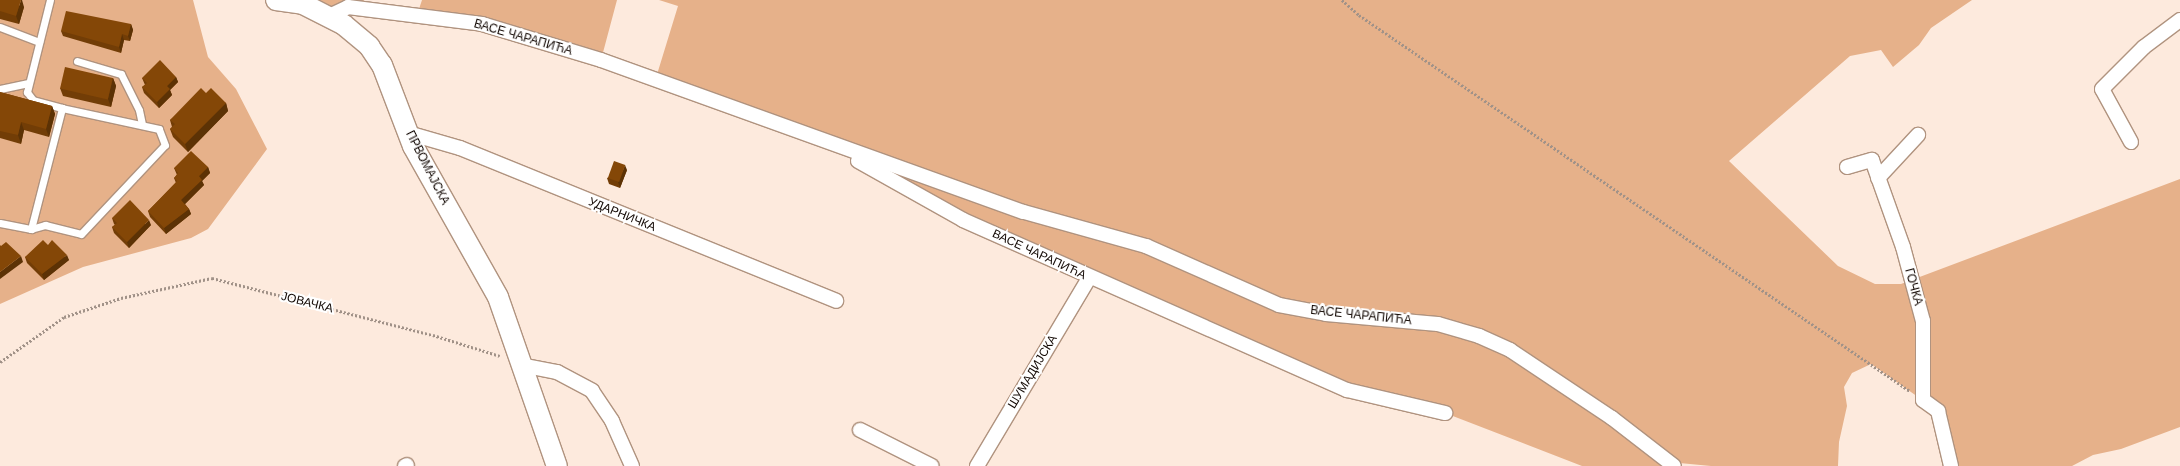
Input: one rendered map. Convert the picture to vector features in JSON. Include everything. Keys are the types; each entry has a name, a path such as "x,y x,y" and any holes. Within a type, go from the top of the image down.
{"main road":[{"name":"ПРВОМАЈСКА","path":"276,0 303,2 329,16 359,36 376,56 392,84 408,132 498,297 521,365"},
{"path":"521,365 557,466"}],"street":[{"name":"ВАСЕ ЧАРАПИЋА","path":"329,16 348,7 482,24 601,60 711,102 1024,212 1146,246 1279,306 1326,314 1438,324 1479,336 1510,350 1606,414 1671,465"},
{"path":"2131,142 2102,90 2144,47 2180,20"},
{"name":"УДАРНИЧКА","path":"408,132 460,148 836,301"},
{"path":"1878,178 1918,135"},
{"name":"ВАСЕ ЧАРАПИЋА","path":"823,141 963,220 1089,278 1347,390 1445,413"},
{"name":"ГОЧКА","path":"1847,167 1872,160 1903,247 1923,321 1923,400"},
{"name":"ШУМАДИЈСКА","path":"977,466 1089,278"},
{"path":"521,365 557,372 592,392 612,421 632,466"},
{"path":"1923,400 1938,411 1951,466"},
{"path":"860,430 932,466"}],"lane":[{"path":"0,223 31,229 44,224 81,234 166,145 159,129 142,124 62,108 29,97 28,83 50,0"},
{"path":"0,27 39,42"},
{"path":"77,61 121,74 139,110 142,124"},
{"path":"0,89 28,83"},
{"path":"31,229 62,108"}],"path":[{"path":"1342,0 1359,15 1923,400"},
{"name":"ЈОВАЧКА","path":"0,362 64,317 121,298 212,278 433,335 521,365"}],"shaded area":[{"path":"0,0 193,0 208,57 236,89 267,149 208,229 191,238 83,267 0,304"},
{"path":"303,0 364,0 360,7 329,16"},
{"path":"422,0 617,0 601,60 482,24 417,15"},
{"path":"659,0 1972,0 1931,28 1919,45 1893,67 1881,50 1850,56 1729,161 1838,266 1875,284 1901,284 2180,179 2180,427 2121,449 2093,455 2072,466 1951,466 1938,411 1871,364 1852,373 1844,387 1847,406 1839,442 1838,466 1711,466 1669,462 1670,466 1582,466 1445,413 1347,390 1089,278 823,141 655,81 678,6"}],"building":[{"path":"0,0 21,0 16,16 0,11"},
{"path":"66,11 131,24 128,36 122,34 119,47 61,31"},
{"path":"160,60 176,77 167,86 170,89 157,102 142,87 147,83 142,78"},
{"path":"65,67 113,78 108,99 60,88"},
{"path":"201,88 206,93 211,88 226,103 185,144 170,129 175,124 170,120"},
{"path":"0,92 52,106 46,129 21,122 18,135 0,131"},
{"path":"191,151 208,167 199,176 202,180 181,200 189,209 164,228 148,211 177,181 174,178 178,173 174,168"},
{"path":"614,161 625,165 619,182 608,178"},
{"path":"130,200 149,220 127,242 112,227 117,223 112,218"},
{"path":"43,240 48,245 52,240 67,255 42,274 25,257"},
{"path":"6,242 21,256 0,272 0,245 1,246"}]}
